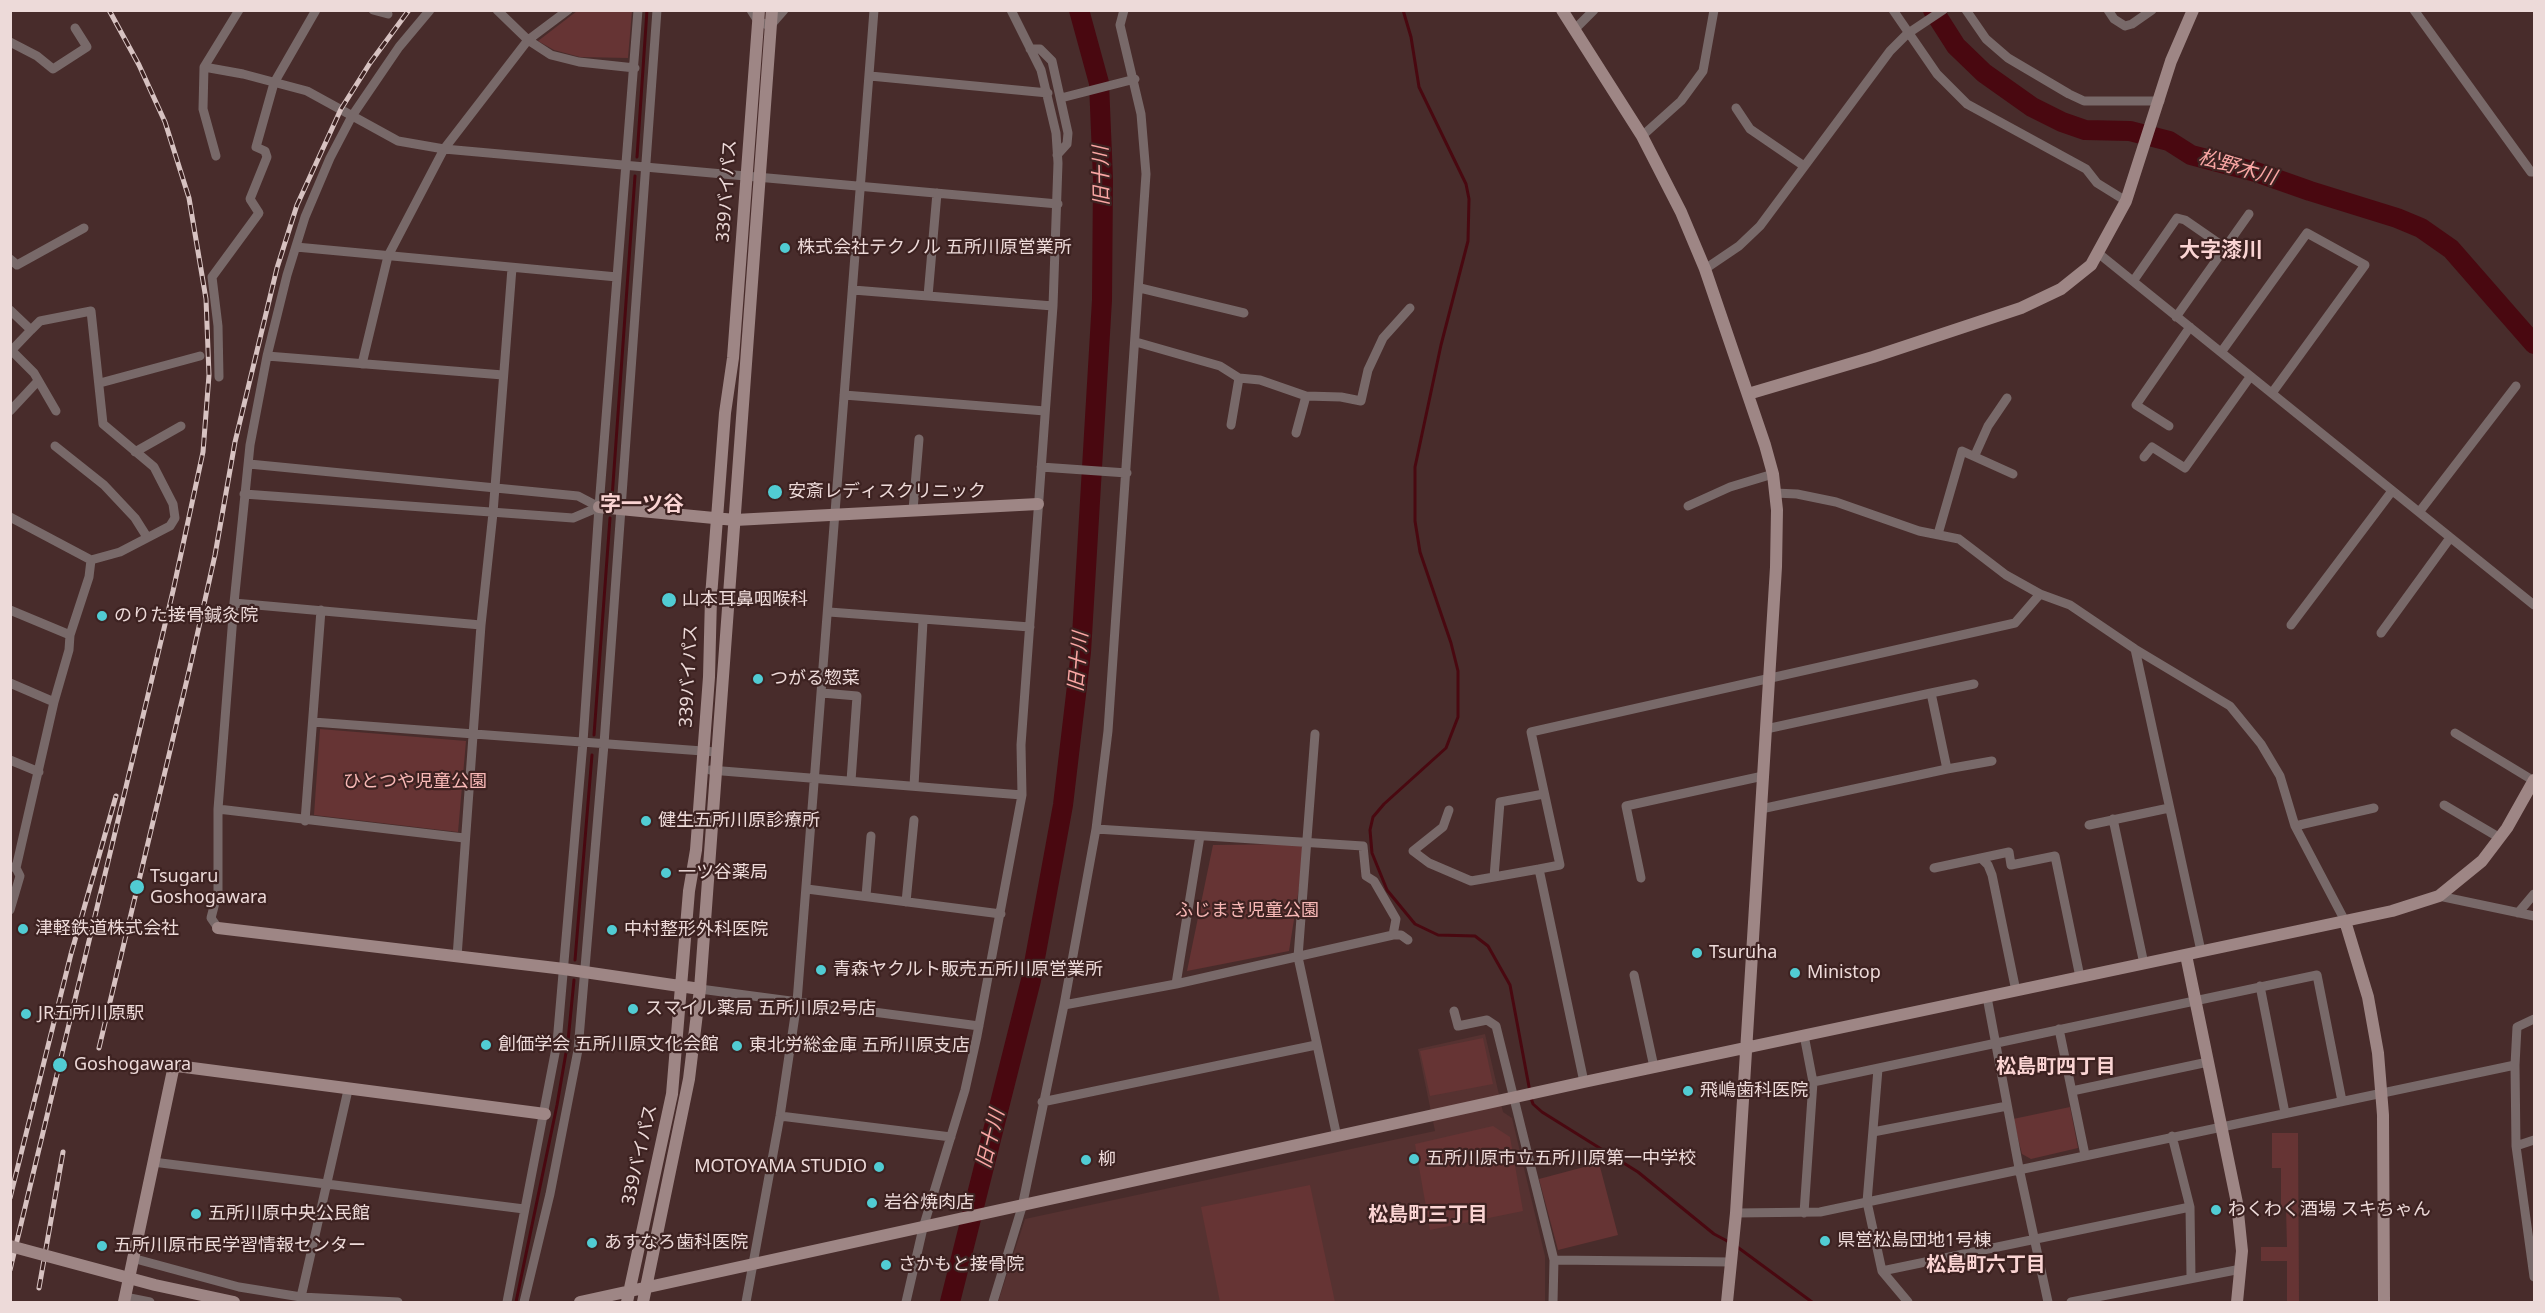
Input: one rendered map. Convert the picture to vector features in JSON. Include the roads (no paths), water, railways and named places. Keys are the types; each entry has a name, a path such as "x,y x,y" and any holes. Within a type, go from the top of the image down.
{"street":[{"path":"216,156 203,109 204,67 239,10"},
{"path":"219,377 218,326 212,277 260,213 250,199 267,157 265,151 256,147 274,83 316,10"},
{"path":"373,10 388,14"},
{"path":"430,10 399,47 352,116 321,178 304,217 267,356 249,445 249,464 244,494 218,809 218,891 211,918 218,928 564,969 681,987 979,1026"},
{"path":"497,10 528,40 551,55 579,62 635,68"},
{"path":"362,364 388,256 444,149 528,40 568,10"},
{"path":"507,1302 557,1043 583,742 638,10"},
{"path":"524,1302 566,1116 578,1050 604,744 657,10"},
{"path":"643,1302 689,1079 700,989 708,770 735,520 772,10"},
{"path":"770,26 784,10"},
{"path":"746,1302 755,1265 797,1002 874,10"},
{"path":"906,1302 923,1228 951,1137 979,1026 1022,795 1021,745 1053,306 1058,204 1056,133 1048,93 1041,70 1011,10"},
{"path":"993,1302 1064,1005 1096,830 1108,731 1146,174 1132,79 1120,25 1124,10"},
{"path":"1562,10 1642,136 1676,203 1705,269 1773,474 1776,567 1736,1213 1727,1302"},
{"path":"1574,30 1594,10"},
{"path":"1642,136 1681,101 1703,71 1714,10"},
{"path":"1893,10 1907,34 1937,74 1967,104 2086,169 2097,183 2128,196"},
{"path":"1705,269 1739,246 1760,226 1890,51 1907,34 1943,10"},
{"path":"1966,10 1986,39 2007,58 2069,94 2085,101 2159,104"},
{"path":"2108,10 2114,19 2125,26 2132,24 2152,10"},
{"path":"1748,394 1873,357 2021,308 2061,289 2091,265 2128,196 2171,61 2193,10"},
{"path":"2414,10 2531,172 2535,172"},
{"path":"756,14 770,26"},
{"name":"339バイパス","path":"710,751 717,520 747,176 756,14"},
{"path":"10,42 37,56 53,69 87,47 75,28"},
{"path":"1030,49 1040,49 1052,60 1063,98 1068,133 1067,144 1057,155"},
{"path":"204,67 307,92 398,141 444,149 1058,204"},
{"path":"870,76 1048,93"},
{"path":"1063,98 1132,79"},
{"path":"1736,108 1750,129 1804,166"},
{"path":"928,296 937,194"},
{"path":"2176,317 2249,214"},
{"path":"2134,280 2177,218 2185,220 2224,247"},
{"path":"10,259 17,265 84,228"},
{"path":"2222,351 2307,233 2365,265 2272,393"},
{"path":"296,247 617,277"},
{"path":"2098,253 2134,280 2176,317 2222,351 2250,377 2391,491 2534,602"},
{"path":"457,957 472,734 493,513 512,268"},
{"path":"1140,288 1244,313"},
{"path":"853,290 1053,306"},
{"path":"1136,342 1220,366 1239,378 1260,380 1306,396 1341,397 1361,401 1368,370 1383,338 1410,308"},
{"path":"10,310 31,330"},
{"path":"10,517 91,560 120,552 170,526 176,518 173,504 154,467 103,424 91,311 40,321 11,351 38,381 56,411"},
{"path":"2169,426 2136,405 2190,327"},
{"path":"100,383 200,356"},
{"path":"267,356 503,375"},
{"path":"2144,457 2152,447 2185,468 2250,377"},
{"path":"1231,425 1239,378"},
{"path":"10,411 38,381"},
{"path":"2420,512 2516,386"},
{"path":"844,395 1045,411"},
{"path":"1296,433 1306,396"},
{"path":"1975,455 1988,426 2007,398"},
{"path":"135,452 181,426"},
{"path":"913,510 919,439"},
{"path":"55,446 104,485 135,518 147,537"},
{"path":"1938,534 1962,451 2013,474"},
{"path":"249,464 578,496 599,507 717,520 1038,504"},
{"path":"1041,467 1124,472"},
{"path":"1688,506 1730,487 1773,474"},
{"path":"2291,625 2391,491"},
{"path":"1775,493 1797,494 1836,502 1919,531 1959,538 2006,575 2040,594 2070,605 2135,649 2230,706 2261,744 2280,776 2295,826 2345,921 2374,1025 2381,1093 2384,1302"},
{"path":"244,494 573,518 599,507"},
{"path":"2381,633 2450,538"},
{"path":"10,910 20,876 13,867 69,650 70,635 89,577 91,560"},
{"path":"1449,810 1443,827 1413,850 1429,863 1471,881 1560,865 1531,732 1769,676 2015,623 2040,594"},
{"path":"234,603 481,625"},
{"path":"10,610 70,635"},
{"path":"304,820 321,610"},
{"path":"829,612 922,621 1030,627"},
{"path":"914,786 922,621"},
{"path":"2135,649 2201,951"},
{"path":"10,683 54,702"},
{"path":"1766,729 1974,684"},
{"path":"822,693 857,696 851,782"},
{"path":"1931,693 1947,769"},
{"path":"313,722 710,751"},
{"path":"580,1302 628,1297 646,1288 1746,1047 2345,921 2439,896 2482,861 2500,838 2534,780 2455,733"},
{"path":"1315,734 1298,957 1337,1137"},
{"path":"10,760 39,772"},
{"path":"1761,809 1992,761"},
{"path":"708,770 1022,795"},
{"name":"339バイパス","path":"628,1297 668,1119 681,987 708,770"},
{"path":"1641,878 1626,807 1763,776"},
{"path":"1494,877 1500,802 1544,794"},
{"path":"2444,805 2500,838"},
{"path":"2089,825 2169,808"},
{"path":"2295,826 2374,808"},
{"path":"218,809 464,838"},
{"path":"2113,819 2144,964"},
{"path":"906,902 915,820"},
{"path":"1096,830 1362,846 1366,876 1374,881 1396,919 1393,935"},
{"path":"866,897 871,836"},
{"path":"1176,984 1200,836"},
{"path":"1934,868 2009,852 2011,865 2055,856 2080,977"},
{"path":"1981,858 1988,865 1992,875 2016,991"},
{"path":"1539,869 1584,1082"},
{"path":"807,889 1001,914"},
{"path":"2518,913 2535,894"},
{"path":"2439,896 2535,916"},
{"path":"1064,1005 1176,984 1393,935 1401,935 1408,940"},
{"path":"2186,955 2237,1203 2241,1269 2237,1302"},
{"path":"1634,975 1654,1067"},
{"path":"1813,1082 2195,999 2317,975 2342,1101"},
{"path":"2260,987 2285,1113"},
{"path":"1987,997 2019,1168 2048,1302"},
{"path":"1454,1011 1458,1026 1487,1020 1496,1026 1516,1098 1554,1260 1553,1302"},
{"path":"2535,1019 2517,1027 2515,1065 2516,1146 2535,1277"},
{"path":"2059,1029 2085,1155"},
{"path":"1804,1035 1813,1082 1804,1213"},
{"path":"1042,1102 1316,1045"},
{"path":"2072,1091 2208,1062"},
{"path":"1736,1213 1804,1213 1867,1202 2019,1168 2515,1065"},
{"path":"150,1302 124,1300 173,1070 177,1066 545,1114"},
{"path":"1878,1069 1867,1202 1882,1271 1908,1302"},
{"path":"301,1298 348,1090"},
{"path":"1873,1131 2007,1106"},
{"path":"780,1116 951,1137"},
{"path":"2172,1136 2190,1206 2191,1277"},
{"path":"2516,1146 2535,1140"},
{"path":"153,1161 524,1209"},
{"path":"1882,1271 2190,1206"},
{"path":"10,1246 154,1285 234,1302"},
{"path":"132,1258 239,1287 301,1298 398,1302"},
{"path":"1554,1260 1732,1258"},
{"path":"2071,1302 2241,1269"}],"waterway":[{"path":"637,157 647,10"},
{"name":"旧十川","path":"950,1302 1031,980 1063,805 1081,652 1102,300 1103,179 1099,83 1079,10"},
{"path":"1403,10 1411,37 1419,87 1466,184 1469,199 1468,241 1441,345 1415,467 1415,521 1420,552 1451,643 1458,671 1458,717 1446,748 1384,804 1373,817 1370,830 1372,853 1387,890 1415,924 1438,935 1475,936 1488,946 1510,985 1530,1092"},
{"name":"松野木川","path":"1933,10 1956,46 1984,73 2032,107 2062,122 2085,130 2130,131 2169,141 2191,155 2256,172 2421,228 2451,249 2534,344"},
{"path":"612,498 635,176"},
{"path":"594,735 610,518"},
{"path":"575,960 592,755"},
{"path":"516,1302 557,1105 568,1041 574,980"},
{"path":"1531,1098 1533,1104 1542,1112 1638,1172 1714,1234 1731,1243"},
{"path":"1736,1246 1812,1302"}],"railway":[{"path":"10,1270 173,591 203,452 209,375 206,299 189,198 165,122 139,65 109,10"},
{"path":"99,1048 190,667 215,555 235,442 277,268 297,205 341,109 370,63 409,10"},
{"path":"10,1198 71,954 116,796"},
{"path":"39,1288 63,1152"}],"place":[{"name":"株式会社テクノル 五所川原営業所","path":"785,248"},
{"name":"安斎レディスクリニック","path":"775,492"},
{"name":"山本耳鼻咽喉科","path":"669,600"},
{"name":"のりた接骨鍼灸院","path":"102,616"},
{"name":"つがる惣菜","path":"758,679"},
{"name":"健生五所川原診療所","path":"646,821"},
{"name":"一ツ谷薬局","path":"666,873"},
{"name":"Tsugaru Goshogawara","path":"137,887"},
{"name":"津軽鉄道株式会社","path":"23,929"},
{"name":"中村整形外科医院","path":"612,930"},
{"name":"Tsuruha","path":"1697,953"},
{"name":"青森ヤクルト販売五所川原営業所","path":"821,970"},
{"name":"Ministop","path":"1795,973"},
{"name":"スマイル薬局 五所川原2号店","path":"633,1009"},
{"name":"JR五所川原駅","path":"26,1014"},
{"name":"創価学会 五所川原文化会館","path":"486,1045"},
{"name":"東北労総金庫 五所川原支店","path":"737,1046"},
{"name":"Goshogawara","path":"60,1065"},
{"name":"飛嶋歯科医院","path":"1688,1091"},
{"name":"五所川原市立五所川原第一中学校","path":"1414,1159"},
{"name":"柳","path":"1086,1160"},
{"name":"MOTOYAMA STUDIO","path":"879,1167"},
{"name":"岩谷焼肉店","path":"872,1203"},
{"name":"わくわく酒場 スキちゃん","path":"2216,1210"},
{"name":"五所川原中央公民館","path":"196,1214"},
{"name":"県営松島団地1号棟","path":"1825,1241"},
{"name":"あすなろ歯科医院","path":"592,1243"},
{"name":"五所川原市民学習情報センター","path":"102,1246"},
{"name":"さかもと接骨院","path":"886,1265"}],"district":[{"name":"大字漆川","path":"2221,251"},
{"name":"字一ツ谷","path":"642,505"},
{"name":"松島町四丁目","path":"2056,1067"},
{"name":"松島町三丁目","path":"1428,1215"},
{"name":"松島町六丁目","path":"1986,1265"}],"park label":[{"name":"ひとつや児童公園","path":"415,782"},
{"name":"ふじまき児童公園","path":"1247,911"}]}
